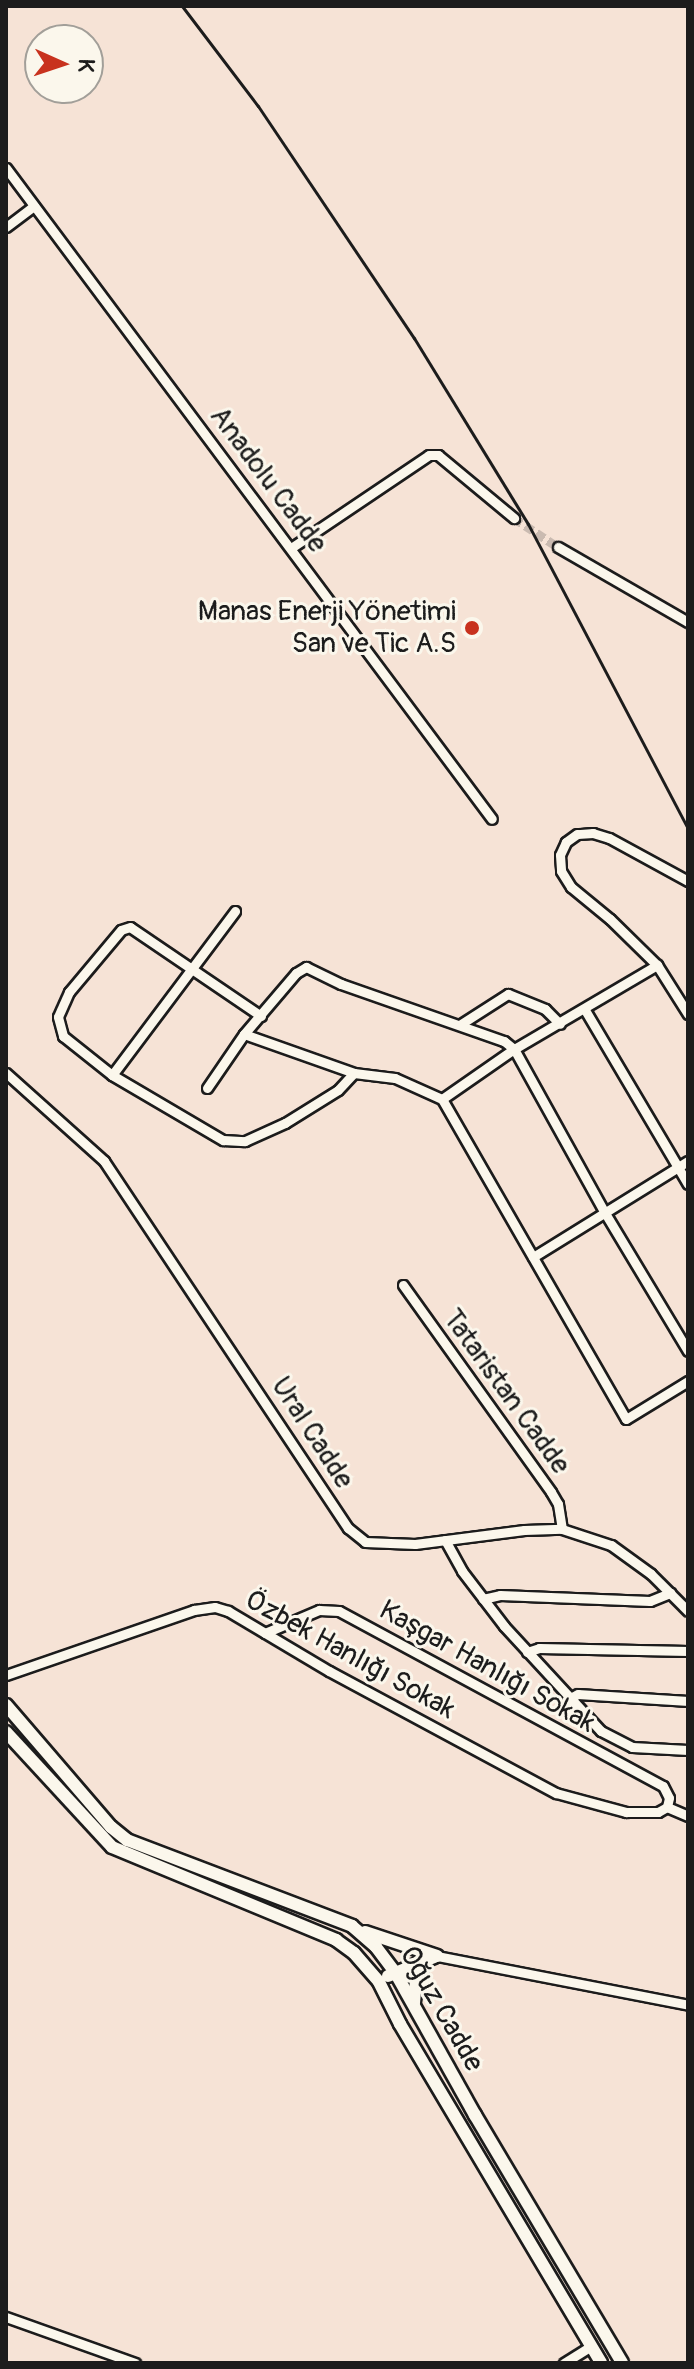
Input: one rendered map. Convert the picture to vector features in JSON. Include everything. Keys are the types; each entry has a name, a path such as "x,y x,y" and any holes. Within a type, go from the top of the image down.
{"street":[{"name":"Anadolu Cadde","path":"6,168 492,819"},
{"path":"6,227 34,206"},
{"path":"291,548 429,455 438,455 514,518"},
{"path":"558,547 688,622"},
{"path":"688,881 609,838 593,833 577,834 566,842 560,855 561,871 571,887 610,919 657,965 688,1014"},
{"path":"112,1075 235,911"},
{"path":"261,1016 133,928 126,927 69,992 59,1011 63,1036 112,1075 213,1135 235,1142 285,1123 338,1090 354,1073"},
{"path":"442,1099 514,1049 657,965"},
{"path":"207,1088 244,1034 296,973 306,967 368,994 461,1024 514,1049 605,1213 688,1351"},
{"path":"461,1024 508,994 545,1009 560,1024"},
{"path":"585,1010 688,1184"},
{"path":"244,1034 354,1073 395,1078 442,1099 626,1419 688,1381"},
{"name":"Ural Cadde","path":"6,1073 104,1161 348,1528 365,1542 415,1544 524,1530 562,1529 611,1545 688,1611"},
{"path":"533,1257 688,1161"},
{"name":"Tataristan Cadde","path":"403,1285 551,1492 558,1504 562,1529"},
{"path":"445,1540 462,1571 483,1599 568,1699 601,1731 618,1743 688,1750"},
{"path":"483,1599 500,1595 650,1601 670,1593"},
{"name":"Özbek Hanlığı Sokak","path":"6,1675 201,1608 228,1611 556,1793 626,1812 658,1812 667,1807"},
{"name":"Kaşgar Hanlığı Sokak","path":"265,1633 319,1610 339,1611 663,1786 669,1798 667,1807"},
{"path":"527,1652 536,1648 688,1651"},
{"path":"568,1699 578,1694 688,1701"},
{"name":"Oğuz Cadde","path":"6,1705 111,1827 127,1840 359,1929 395,1972 622,2363"},
{"name":"Oğuz Cadde","path":"6,1732 112,1847 336,1940 354,1953 379,1982 400,2024 601,2363"},
{"path":"667,1807 688,1816"},
{"path":"359,1929 432,1958 688,2005"},
{"path":"379,1982 395,1972 432,1958"},
{"path":"414,2006 416,1980 432,1958"},
{"path":"6,2317 135,2363"},
{"path":"564,2363 591,2346"}],"tunnel":[{"path":"514,518 558,547"}],"railway":[{"path":"182,6 258,106 414,338 528,524 688,829"}],"place":[{"name":"Manas Enerji Yönetimi San ve Tic A.S","path":"472,628"}]}
